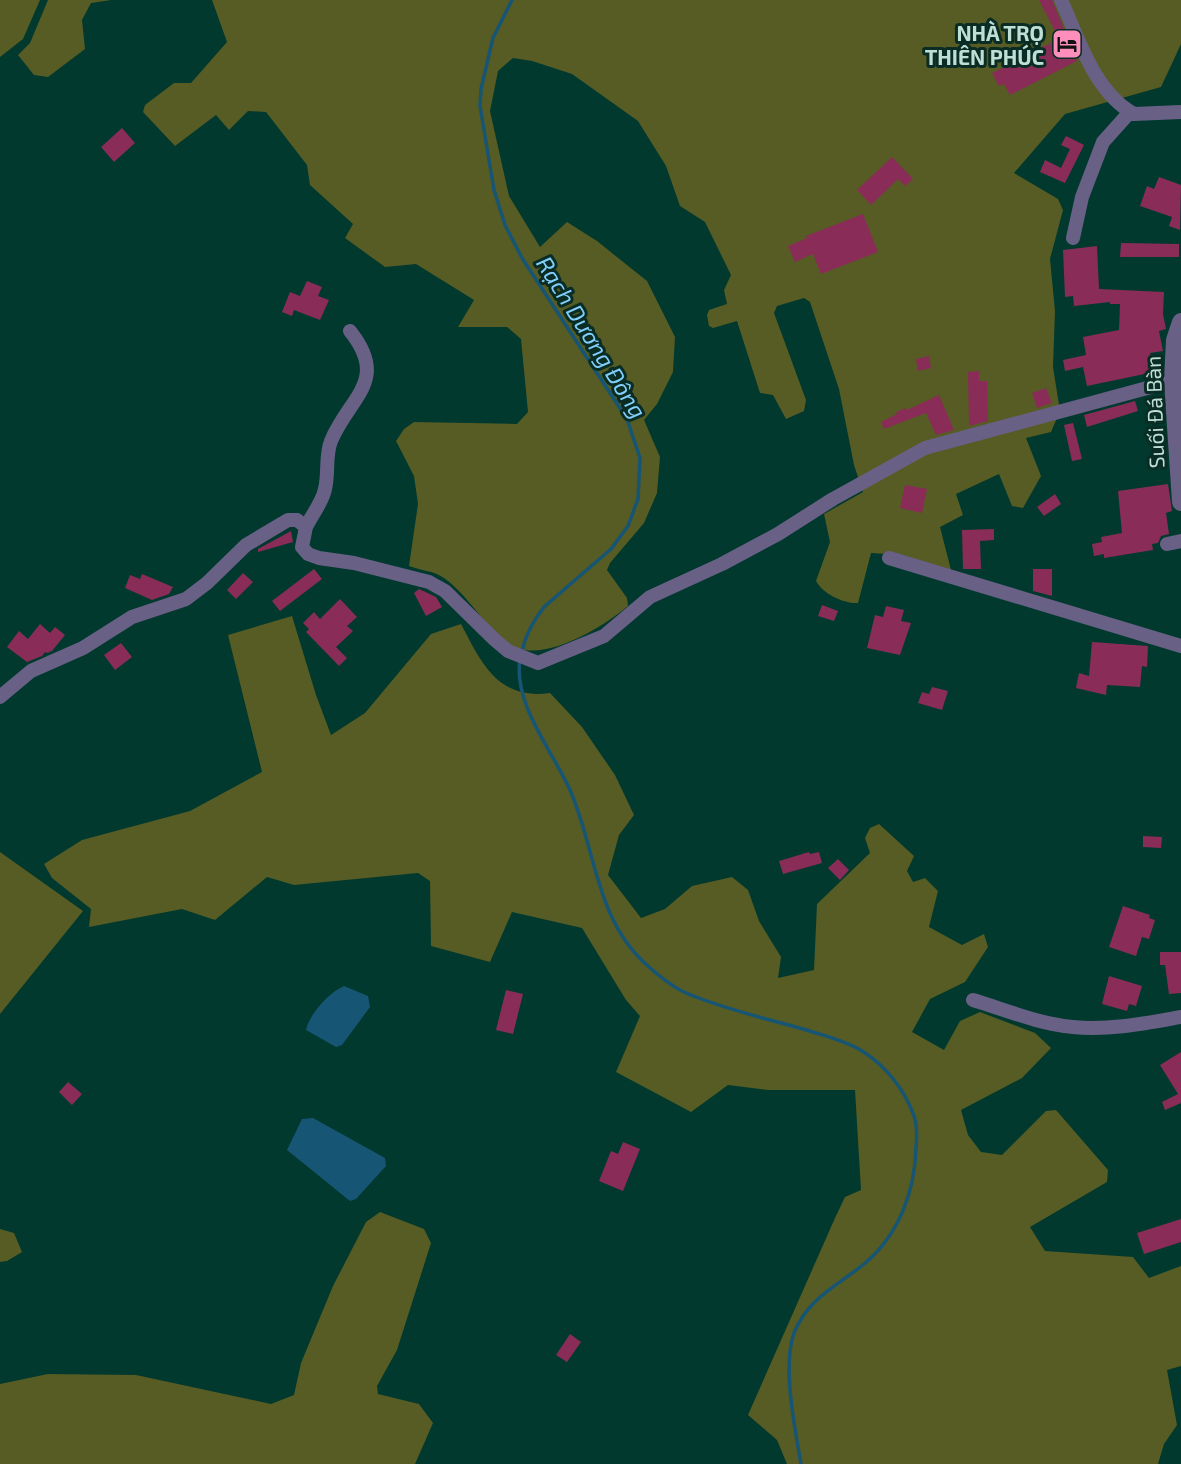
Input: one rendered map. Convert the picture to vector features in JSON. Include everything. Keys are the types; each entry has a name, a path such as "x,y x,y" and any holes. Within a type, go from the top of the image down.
{"street":[{"path":"1061,0 1093,71 1112,97 1134,114 1181,111"},
{"path":"1073,238 1082,197 1103,142 1130,112"},
{"name":"Suối Đá Bàn","path":"1181,322 1175,340 1173,381 1181,502"},
{"path":"350,331 363,347 367,372 357,400 330,443 325,490 306,527 302,547 308,554 396,572 429,582 445,591 508,651 538,663 604,636 650,597 778,534 833,499 925,448 1173,381"},
{"path":"0,696 31,671 83,648 132,617 186,599 208,583 246,545 288,520 297,520 306,527"},
{"path":"889,558 1181,646"},
{"path":"974,1000 1047,1023 1075,1028 1181,1017"}],"green space":[{"path":"0,0 40,0 23,39 0,57"},
{"path":"48,0 111,0 91,3 82,20 85,49 48,77 34,75 18,55 30,43"},
{"path":"212,0 1181,0 1181,44 1161,87 1065,114 1014,173 1058,199 1063,210 1050,259 1055,311 1053,367 1060,411 1051,432 1026,438 1041,476 1023,508 1012,506 999,474 956,494 963,515 940,527 951,570 902,555 871,553 858,603 834,597 816,581 830,542 824,514 863,492 854,465 839,389 810,302 804,298 777,306 774,313 806,400 804,411 786,419 773,395 760,393 737,321 713,328 709,326 709,310 727,304 724,290 731,275 705,222 680,206 666,166 638,121 572,74 513,58 498,71 490,111 509,196 540,247 567,222 597,241 647,281 675,337 673,372 657,404 644,420 660,457 657,493 644,523 607,570 627,598 628,606 603,624 571,641 538,650 522,650 501,637 444,578 436,573 409,566 418,504 414,476 396,441 404,429 414,422 517,424 528,412 521,339 507,327 458,327 474,300 416,264 385,267 345,238 353,224 310,185 307,165 266,112 248,111 229,130 216,115 175,146 143,112 145,105 174,83 191,83 227,42"},
{"path":"292,616 331,735 365,713 431,634 461,624 476,653 494,676 517,691 550,693 582,727 615,775 634,815 619,835 608,875 641,918 665,909 692,886 732,877 748,890 759,921 781,957 778,978 814,970 817,904 870,853 865,838 870,828 879,824 914,856 907,871 913,882 925,878 938,891 929,927 962,945 984,934 988,947 965,982 930,999 912,1032 944,1050 960,1021 980,1012 1035,1033 1051,1048 1022,1078 961,1110 968,1135 981,1152 1002,1155 1046,1111 1056,1110 1108,1170 1107,1182 1030,1227 1045,1251 1133,1257 1149,1278 1181,1266 1181,1366 1167,1370 1177,1425 1164,1444 1158,1464 787,1464 777,1440 748,1415 845,1197 861,1190 855,1090 768,1090 728,1085 691,1112 616,1072 640,1016 626,1000 582,928 512,912 490,962 431,946 430,881 418,873 294,885 267,877 215,920 182,909 89,927 91,909 52,878 44,864 82,840 190,811 262,772 228,635"},
{"path":"0,852 83,911 0,1014"},
{"path":"380,1212 424,1229 431,1243 397,1350 377,1386 378,1394 419,1404 433,1423 415,1464 0,1464 0,1384 48,1374 136,1375 271,1404 294,1395 301,1363 333,1286 366,1222"},
{"path":"0,1229 14,1233 22,1252 0,1262"}],"water":[{"path":"344,986 368,996 370,1007 342,1045 336,1047 306,1030 321,1005 332,993"},
{"path":"313,1118 385,1158 386,1166 356,1199 350,1201 287,1150 302,1119"}],"building":[{"path":"1039,0 1052,0 1077,61 1010,95 1004,84 999,86 992,73 1059,39"},
{"path":"122,128 135,143 114,162 101,147"},
{"path":"1066,136 1084,145 1065,183 1040,172 1045,160 1061,168 1070,149 1061,145"},
{"path":"892,157 913,179 905,186 898,179 871,205 857,190"},
{"path":"1159,177 1181,185 1180,230 1169,226 1172,217 1140,206 1147,186 1154,189"},
{"path":"863,214 878,252 821,274 813,254 795,262 788,246 807,238 806,236"},
{"path":"1121,243 1179,244 1179,257 1120,257"},
{"path":"1097,246 1099,289 1164,292 1163,314 1166,329 1159,331 1163,351 1150,353 1154,372 1087,386 1083,367 1065,371 1063,360 1086,355 1083,337 1119,330 1120,304 1110,302 1074,306 1073,296 1065,297 1063,250"},
{"path":"307,281 322,287 318,296 329,300 320,320 294,310 292,316 282,312 290,292 300,296"},
{"path":"929,356 931,368 918,371 916,359"},
{"path":"979,371 979,381 987,381 988,421 969,426 968,372"},
{"path":"1046,388 1052,403 1037,408 1032,393"},
{"path":"939,395 954,430 936,435 926,413 884,429 881,422 897,414 896,412 906,408 907,410"},
{"path":"1135,401 1138,411 1087,427 1084,415"},
{"path":"1073,423 1082,459 1072,461 1064,425"},
{"path":"1168,484 1172,511 1166,513 1169,534 1161,536 1158,543 1152,544 1153,550 1104,558 1104,554 1094,556 1092,544 1102,542 1101,537 1122,533 1118,491"},
{"path":"905,485 927,489 922,513 900,508"},
{"path":"1055,494 1061,504 1044,516 1037,507"},
{"path":"994,529 994,540 980,541 981,569 963,569 962,530"},
{"path":"291,531 293,542 258,552 258,549"},
{"path":"314,569 322,579 280,611 272,601"},
{"path":"1033,569 1052,569 1052,596 1033,591"},
{"path":"243,573 253,582 236,599 227,590"},
{"path":"142,574 173,587 169,594 152,600 125,588 130,575 140,579"},
{"path":"419,589 436,597 442,607 426,616 414,593"},
{"path":"340,599 357,617 347,626 353,631 336,647 347,658 339,666 306,632 309,629 303,623 314,612 320,619"},
{"path":"822,605 838,611 834,621 818,616"},
{"path":"886,606 904,610 901,621 911,623 900,655 867,648 875,615 883,617"},
{"path":"40,624 50,633 55,627 65,635 52,651 27,662 7,647 19,631 28,639"},
{"path":"1092,642 1148,646 1147,667 1142,666 1140,687 1107,685 1106,695 1076,688 1079,673 1089,676"},
{"path":"121,643 132,657 115,670 104,655"},
{"path":"932,687 948,691 942,710 918,703 922,692 929,694"},
{"path":"1143,836 1162,837 1161,848 1143,847"},
{"path":"809,852 819,852 822,863 783,874 779,861"},
{"path":"838,859 849,870 840,880 828,868"},
{"path":"1123,906 1150,915 1149,918 1155,920 1149,939 1142,937 1136,956 1109,947"},
{"path":"1160,952 1181,952 1181,993 1169,994 1165,965 1160,965"},
{"path":"1109,976 1142,986 1136,1006 1129,1004 1127,1011 1102,1004"},
{"path":"506,990 523,994 513,1034 496,1030"},
{"path":"1181,1052 1181,1103 1165,1110 1162,1102 1178,1094 1160,1065"},
{"path":"68,1082 82,1094 72,1105 59,1092"},
{"path":"623,1142 640,1149 623,1191 599,1181 611,1151 618,1154"},
{"path":"1181,1219 1181,1242 1144,1254 1137,1233"},
{"path":"570,1334 581,1342 567,1362 556,1355"}],"waterway":[{"name":"Rạch Dương Đông","path":"512,0 493,38 481,89 480,106 494,190 505,225 522,258 627,419 640,458 638,499 628,526 611,549 544,607 530,628 522,652"},
{"name":"Rạch Dương Đông","path":"520,659 519,676 528,710 570,790 607,906 630,948 657,974 686,993 736,1011 832,1038 862,1051 879,1063 893,1079 914,1116 917,1139 915,1163 908,1196 896,1226 887,1240 864,1264 815,1302 794,1333 789,1380 801,1464"}],"place":[{"name":"NHÀ TRỌ THIÊN PHÚC","path":"1067,44"}]}
